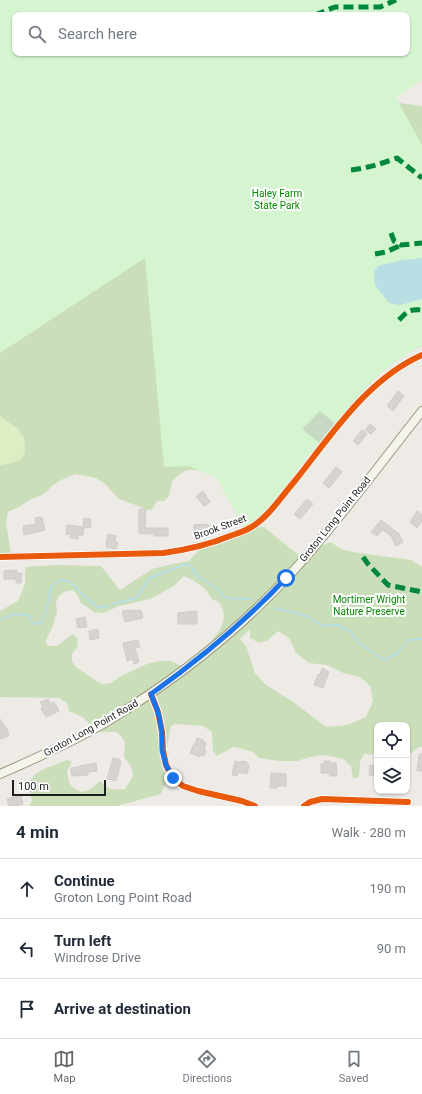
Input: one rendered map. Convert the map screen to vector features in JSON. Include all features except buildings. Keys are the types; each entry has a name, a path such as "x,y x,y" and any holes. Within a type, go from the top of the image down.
{"main road":[{"name":"Groton Long Point Road","path":"0,774 75,739 108,721 151,694 182,672 215,645 272,593 318,542 422,411"}],"street":[{"name":"Brook Street","path":"0,557 163,553 214,543 242,532 260,521 276,504 327,439 359,402 396,370 422,355"},
{"path":"151,694 158,712 162,732 162,750 166,765 173,778 183,786 242,801 255,806"},
{"path":"304,806 310,802 322,799 408,802"}],"green space":[{"name":"Mortimer Wright Nature Preserve","path":"0,0 12,12 12,56 38,56 422,106 422,346 409,352 385,369 374,379 335,423 320,411 302,430 319,443 275,500 246,528 264,527 297,554 331,542 341,549 352,552 411,560 422,567 422,747 419,747 410,754 410,722 374,722 374,755 364,754 360,762 359,777 353,779 351,766 343,759 325,755 297,761 279,761 259,758 253,752 233,747 217,756 213,751 212,732 203,726 176,724 171,726 163,768 167,780 161,794 117,806 29,806 32,801 29,783 34,775 44,769 67,760 72,762 67,771 69,782 74,788 81,792 89,790 100,781 106,787 111,789 125,789 133,776 132,768 124,757 125,742 121,736 116,732 101,732 88,723 84,718 69,711 67,703 59,698 0,697 0,611 18,601 25,584 26,567 56,565 101,566 120,590 152,569 189,561 213,539 228,535 245,527 216,477 201,471 189,470 181,473 172,481 169,496 164,501 157,501 152,509 149,510 119,499 104,483 96,478 75,474 53,485 40,496 29,500 21,506 8,512 6,523 11,553 0,553 0,465 12,463 21,459 25,452 24,438 18,429 0,416","holes":["184,576 196,582 207,591 212,599 220,604 224,613 223,622 219,631 212,640 181,666 171,661 149,663 121,676 111,683 102,684 75,666 72,661 72,654 78,646 77,637 72,634 57,646 49,646 46,644 46,640 57,612 56,601 64,592 72,590 77,594 81,603 94,612 104,613 119,606 152,598 174,586","250,629 250,638 259,643 267,641 278,631 289,638 296,653 309,663 327,665 343,673 360,677 370,686 373,701 366,717 347,725 326,727 292,701 266,685 255,673 246,646 240,639"]},
{"name":"Haley Farm State Park","path":"0,0 422,0 422,80 396,98 422,145 422,346 409,352 385,369 374,379 335,423 320,411 302,429 319,443 275,500 258,519 245,528 216,477 189,466 164,467 145,258 0,353"},
{"path":"320,411 335,423 319,443 302,430"},
{"path":"0,416 18,429 24,438 25,452 21,459 12,463 0,465"}],"water":[{"path":"422,258 422,299 400,305 389,303 375,285 374,272 378,266 402,260"}],"waterway":[{"path":"113,604 136,598 150,578 186,564 192,567 196,575 216,588 226,598 250,599"},
{"path":"0,620 14,614 28,615 32,623 40,624 46,613 51,586 60,580 68,581 74,585 97,607 100,608 108,606"},
{"path":"274,608 307,616 323,626 338,625 351,632 358,643 384,660 397,654 408,640 422,639"}],"marked path":[{"path":"322,12 335,7 380,7 396,0"},
{"path":"351,170 374,166 397,158 422,178"},
{"path":"391,233 394,241 401,245 422,243"},
{"path":"375,254 386,252 401,245"},
{"path":"399,320 409,311 422,310"},
{"path":"363,557 388,585 422,592"}],"cycle path":[{"path":"0,557 163,553 205,545 248,529 270,512 336,428 367,394 402,366 422,355"},
{"path":"151,694 158,712 166,765 173,778 183,786 242,801 255,806"},
{"path":"304,806 310,802 322,799 408,802"}],"route":[{"path":"173,778 166,765 162,750 162,732 158,712 151,694 182,672 215,645 272,593 286,578"}]}
